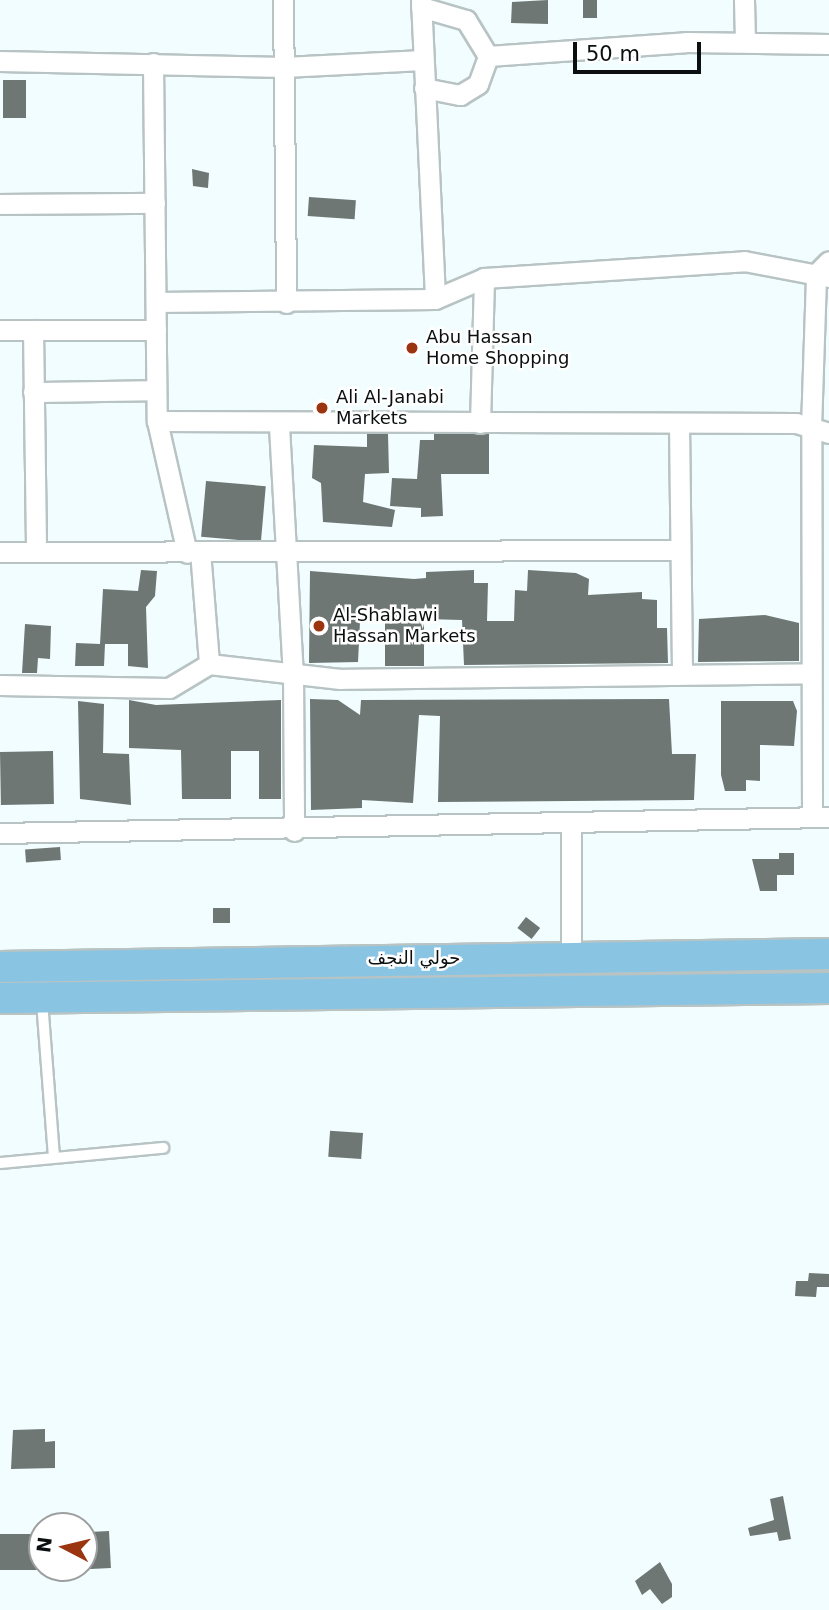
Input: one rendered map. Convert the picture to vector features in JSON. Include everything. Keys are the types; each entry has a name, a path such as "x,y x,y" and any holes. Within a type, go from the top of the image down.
{"main road":[{"name":"حولي النجف","path":"0,967 396,957 829,954"},
{"path":"396,957 407,972 397,993"},
{"path":"447,958 437,976 447,995"},
{"name":"حولي النجف","path":"0,998 397,993 447,995 829,988"}],"street":[{"path":"282,0 286,303"},
{"path":"744,0 745,40"},
{"path":"435,299 421,3 466,20 488,56"},
{"path":"488,56 745,40 829,44"},
{"path":"424,89 460,95 478,84 488,56"},
{"path":"0,61 284,67 423,60"},
{"path":"153,63 157,421 194,552 209,664"},
{"path":"0,204 155,203"},
{"path":"0,833 570,826 820,817 809,673 825,271 744,261 484,278 435,299 286,303 156,302"},
{"path":"480,423 484,278"},
{"path":"0,330 156,330"},
{"path":"33,330 36,552"},
{"path":"33,392 156,390"},
{"path":"157,421 279,426 680,424 820,430"},
{"path":"680,424 682,674"},
{"path":"279,426 293,673 294,831"},
{"path":"0,552 680,550"},
{"path":"0,685 169,688 209,664 340,680 809,673"},
{"path":"570,826 571,957"}],"lane":[{"path":"41,997 54,1157"},
{"path":"0,1163 163,1148"}],"building":[{"path":"548,0 548,24 511,23 512,2"},
{"path":"583,0 597,0 597,18 583,18"},
{"path":"3,80 26,80 26,118 3,118"},
{"path":"192,169 209,173 208,188 193,186"},
{"path":"309,197 356,200 355,219 308,216"},
{"path":"367,434 388,434 389,473 365,474 363,502 395,510 392,527 323,522 321,483 312,478 314,445 367,447"},
{"path":"434,434 489,434 489,474 441,474 443,516 421,517 421,508 390,506 392,478 417,479 420,440 434,440"},
{"path":"206,481 266,486 261,542 201,537"},
{"path":"141,570 157,571 155,596 146,607 148,668 128,666 128,644 105,644 104,666 75,666 76,643 100,644 103,589 138,591"},
{"path":"474,570 474,583 488,583 487,621 514,621 515,590 527,591 528,570 576,573 589,579 588,595 642,592 642,599 657,600 657,628 667,628 668,663 464,665 462,620 424,619 424,666 385,666 385,622 360,622 358,662 309,663 310,571 414,579 426,578 426,572"},
{"path":"765,615 799,623 799,661 698,662 699,619"},
{"path":"25,624 51,626 50,659 38,658 37,673 22,673"},
{"path":"310,699 338,700 360,715 361,700 669,699 672,754 696,754 694,800 438,802 440,716 419,715 413,803 362,800 362,808 311,810"},
{"path":"129,700 156,705 281,700 281,799 259,799 259,751 231,751 231,799 182,799 181,750 129,748"},
{"path":"78,701 104,704 103,753 129,754 131,805 80,799"},
{"path":"721,701 793,701 797,711 794,746 760,745 760,781 746,780 746,791 725,791 721,775"},
{"path":"53,751 54,804 1,805 0,752"},
{"path":"60,847 61,860 26,862 25,849"},
{"path":"779,853 794,853 794,875 777,875 777,891 760,891 752,859 779,859"},
{"path":"213,908 230,908 230,923 213,923"},
{"path":"526,917 540,928 532,939 517,928"},
{"path":"330,1131 363,1133 361,1159 328,1157"},
{"path":"809,1273 829,1274 829,1287 817,1287 816,1297 795,1296 796,1281 808,1281"},
{"path":"45,1429 45,1442 55,1441 55,1468 11,1469 13,1430"},
{"path":"783,1496 791,1539 779,1541 777,1532 750,1536 748,1528 774,1520 770,1499"},
{"path":"109,1531 111,1568 98,1569 98,1532"},
{"path":"0,1534 28,1534 28,1570 0,1570"},
{"path":"660,1562 672,1584 672,1597 662,1604 650,1589 642,1595 635,1581"}],"place":[{"name":"Abu Hassan Home Shopping","path":"412,348"},
{"name":"Ali Al-Janabi Markets","path":"322,408"},
{"name":"Al-Shablawi Hassan Markets","path":"319,626"}]}
